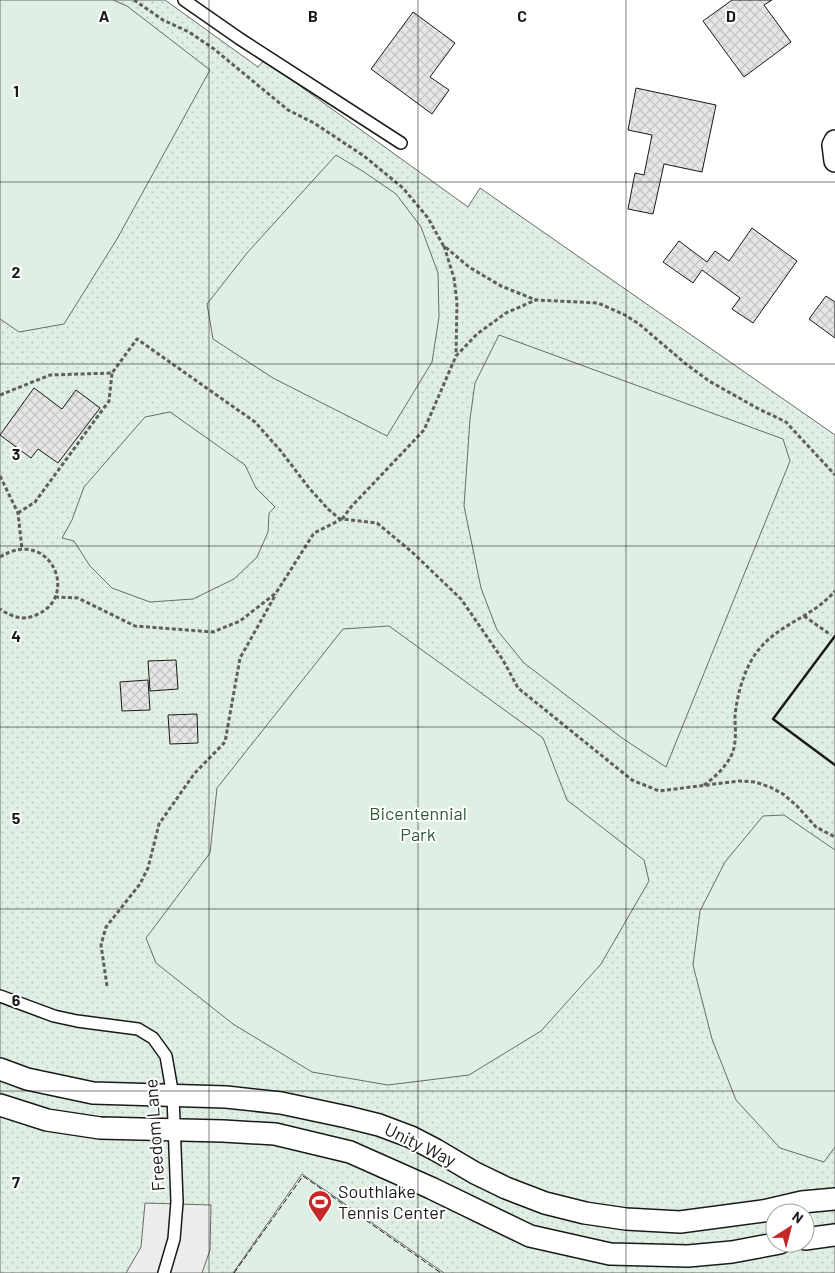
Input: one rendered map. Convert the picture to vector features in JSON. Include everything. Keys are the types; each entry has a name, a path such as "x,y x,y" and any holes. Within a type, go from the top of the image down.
{"street":[{"name":"Unity Way","path":"0,1069 27,1079 93,1093 226,1097 281,1103 347,1117 379,1125 411,1137 475,1173 506,1188 545,1203 626,1219 680,1222 763,1211 802,1202 835,1199"},
{"name":"Unity Way","path":"0,1105 47,1120 100,1128 275,1134 350,1152 431,1188 530,1236 610,1254 688,1256 732,1252 765,1246"},
{"path":"815,1237 835,1235"}],"lane":[{"path":"184,0 240,39 401,143"},
{"name":"Freedom Lane","path":"0,996 54,1016 138,1029 153,1038 166,1056 173,1096 178,1202 174,1239 164,1273"}],"path":[{"path":"134,0 163,20 189,32 214,49 288,110 314,123 364,156 403,188 428,218 443,244 454,278 457,302 456,356"},
{"path":"443,244 469,267 500,286 536,300 598,303 626,315 645,328 686,364 709,381 786,422 835,475"},
{"path":"107,986 102,945 106,927 140,884 148,868 160,824 194,774 225,742 240,658 276,593 314,533 342,520 351,507 424,430 456,356 477,334 506,313 536,300"},
{"path":"18,513 34,502 109,401 112,372 137,339 254,422 280,450 309,488 328,509 342,520 378,524 412,552 461,599 504,660 518,688 632,780 659,792 739,781 755,782 770,787 796,805 816,826 835,837"},
{"path":"0,394 50,375 112,372"},
{"path":"0,476 18,513 22,549"},
{"path":"0,557 10,551 22,549 39,553 45,556 53,565 57,575 58,586 50,606 41,613 31,617 15,617 0,609"},
{"path":"704,785 716,776 732,754 735,742 735,717 740,688 752,660 762,646 777,631 815,610 835,591"},
{"path":"55,597 78,598 135,626 213,632 240,621 276,593"},
{"path":"804,615 831,635"}],"green space":[{"name":"Bicentennial Park","path":"0,0 165,0 258,67 264,60 468,207 480,188 835,435 835,1273 0,1273"},
{"path":"0,0 113,0 127,6 210,70 117,239 64,324 19,332 0,319"},
{"path":"336,155 396,194 421,227 438,273 439,317 432,362 387,436 273,378 213,339 207,304 247,253"},
{"path":"499,335 783,439 790,461 666,767 622,738 524,663 497,630 481,588 464,506 470,419 475,383"},
{"path":"170,412 245,465 256,488 275,507 269,513 268,532 257,557 234,579 193,599 150,602 112,588 90,566 74,541 62,538 72,520 84,487 145,417"},
{"path":"389,626 543,738 567,800 644,860 649,881 601,964 541,1031 469,1075 388,1085 312,1072 233,1024 156,963 146,938 210,853 217,788 343,629"},
{"path":"784,815 835,850 835,1147 824,1162 780,1148 736,1100 712,1039 693,965 700,911 725,862 763,816"},
{"name":"Southlake Tennis Center","path":"302,1174 444,1273 233,1273"}],"shaded area":[{"path":"145,1203 211,1205 210,1250 202,1273 126,1273 141,1247"}],"building":[{"path":"732,0 772,0 764,5 791,42 744,77 703,21"},
{"path":"413,12 455,43 430,77 449,90 432,114 371,69"},
{"path":"636,88 716,105 702,172 664,164 653,214 628,209 635,173 644,175 652,135 628,130"},
{"path":"752,228 797,261 753,323 732,309 740,298 702,270 693,283 663,262 679,241 707,262 715,251 729,261"},
{"path":"826,296 835,302 835,338 809,319"},
{"path":"34,388 62,409 76,390 100,408 58,463 38,449 31,458 0,435"},
{"path":"176,660 178,689 150,691 148,661"},
{"path":"148,680 150,710 122,711 120,682"},
{"path":"197,714 198,743 170,744 168,715"}],"fence":[{"path":"234,1273 303,1176 441,1273"}],"wall":[{"path":"835,636 773,719 835,765"}],"place":[{"name":"Southlake Tennis Center","path":"320,1223"}]}
